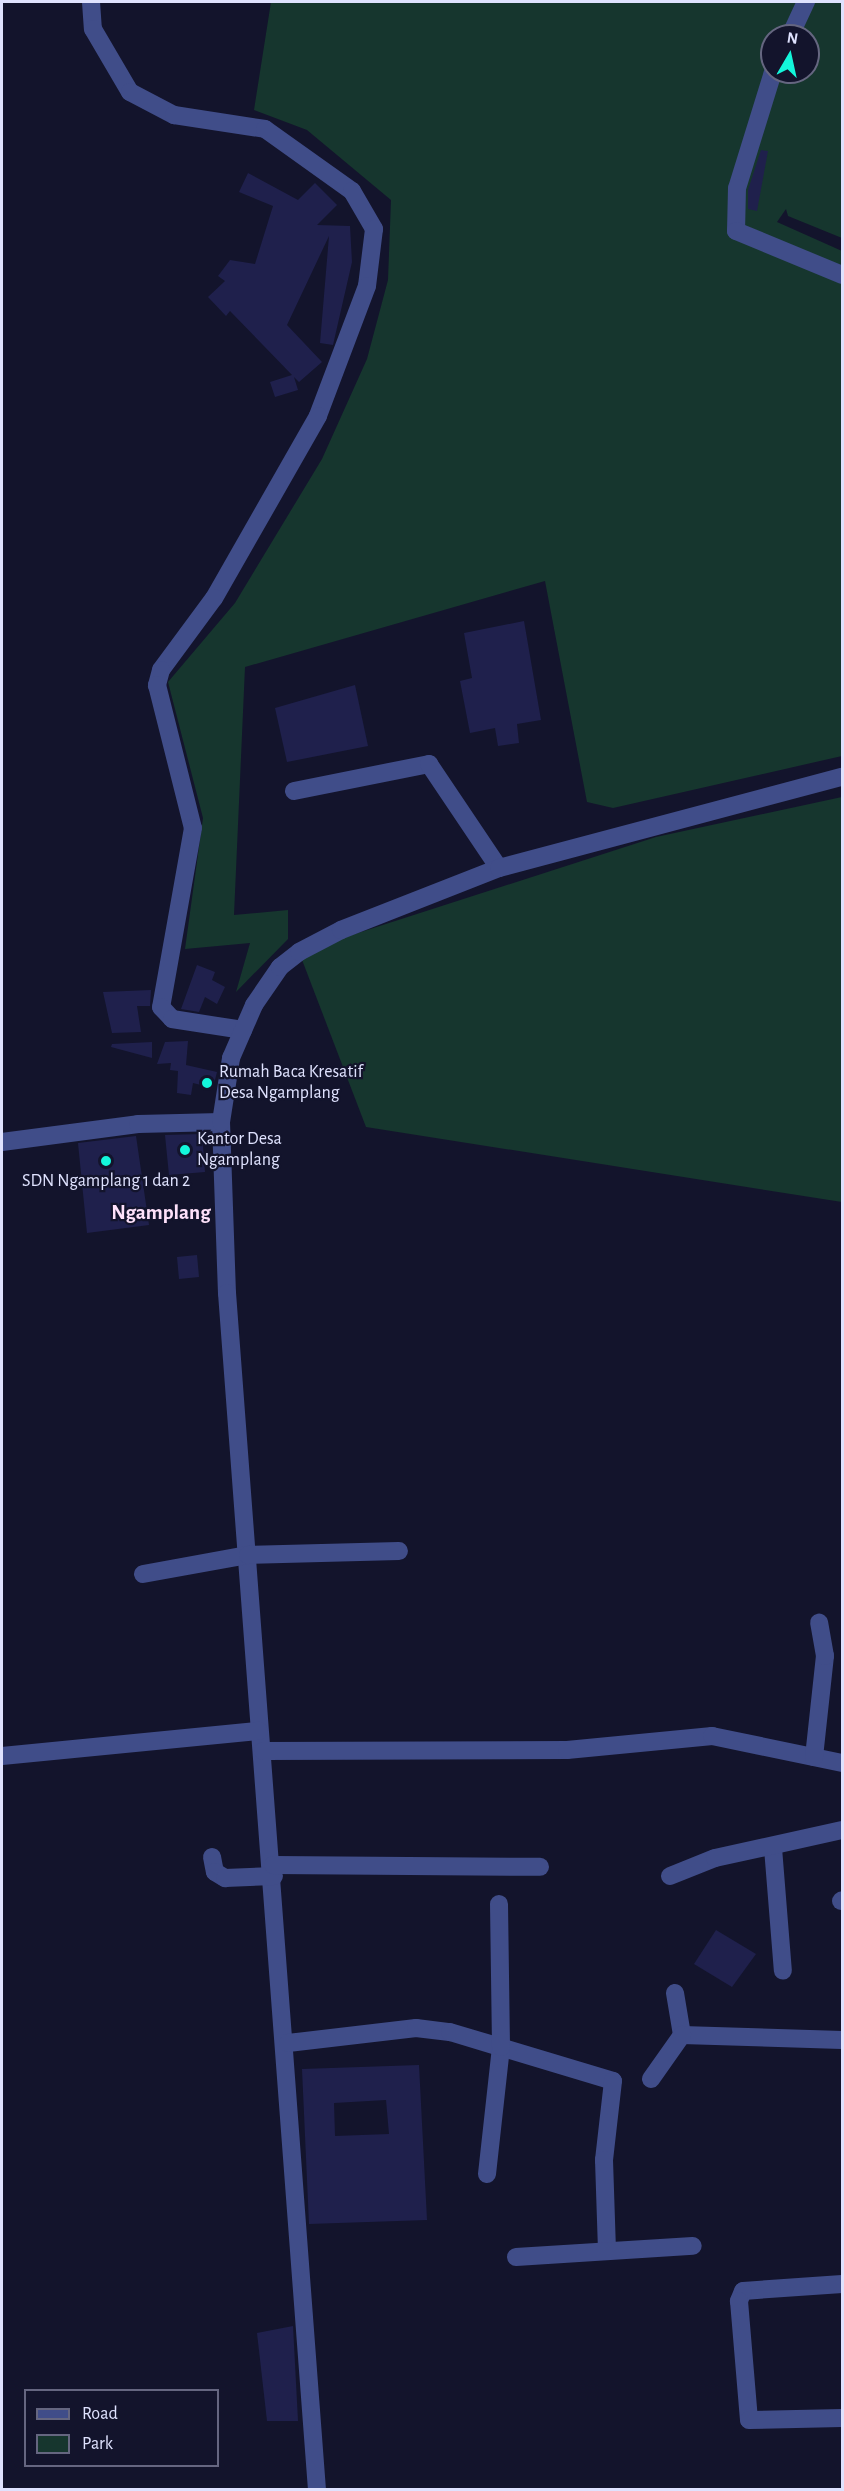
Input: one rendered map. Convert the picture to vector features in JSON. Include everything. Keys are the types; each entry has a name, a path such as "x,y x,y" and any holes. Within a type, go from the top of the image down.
{"street":[{"path":"91,2 93,29 130,92 174,115 265,129 352,191 374,228 367,286 318,416 214,598 161,670 157,685 193,828 161,1007 171,1019 243,1030"},
{"path":"796,24 806,2"},
{"path":"767,84 760,100 737,188 736,231 843,275"},
{"path":"294,791 429,764 499,868"},
{"path":"317,2490 288,2043 260,1731 227,1293 221,1122 227,1072 243,1030 280,967 299,952 341,930 499,868 843,777"},
{"path":"2,1142 138,1124 221,1122"},
{"path":"143,1574 248,1556 399,1551"},
{"path":"814,1758 825,1656 819,1623"},
{"path":"2,1756 260,1731"},
{"path":"263,1751 567,1750 712,1736 843,1764"},
{"path":"670,1876 715,1858 773,1848 843,1830"},
{"path":"773,1848 783,1971"},
{"path":"212,1857 215,1872 225,1878 273,1870 540,1867"},
{"path":"487,2174 501,2047 499,1904"},
{"path":"651,2079 682,2035 675,1993"},
{"path":"288,2043 416,2028 501,2047 615,2084 604,2160 607,2251"},
{"path":"682,2035 843,2040"},
{"path":"516,2257 693,2246"},
{"path":"843,2284 743,2291 738,2301 749,2420 843,2418"}],"green space":[{"path":"271,2 842,2 842,238 788,216 786,209 777,222 842,251 842,756 613,808 587,802 545,581 245,667 234,915 288,910 288,939 236,992 250,943 185,949 203,818 168,682 235,603 322,459 367,359 388,280 391,200 307,130 254,110"},
{"path":"842,797 842,1202 366,1127 299,952 656,837"}],"building":[{"path":"761,150 768,151 757,211 748,209 748,190"},
{"path":"248,173 298,200 315,183 337,205 317,225 350,226 352,262 333,345 320,343 329,236 287,325 322,362 299,382 294,377 298,390 275,397 270,382 292,375 230,311 226,316 208,297 225,281 218,276 230,260 255,264 273,206 239,192"},
{"path":"524,621 541,720 517,724 519,743 498,746 495,728 470,733 460,681 472,678 464,633"},
{"path":"355,685 368,746 287,762 275,708"},
{"path":"197,965 215,972 212,980 225,987 217,1004 205,997 199,1012 181,1009"},
{"path":"151,990 150,1006 137,1006 141,1032 112,1033 103,992"},
{"path":"188,1041 186,1065 217,1072 213,1088 193,1083 191,1095 177,1093 178,1071 170,1070 171,1063 157,1064 165,1042"},
{"path":"152,1042 152,1058 111,1047 112,1044"},
{"name":"Kantor Desa Ngamplang","path":"202,1134 205,1172 169,1175 165,1135"},
{"path":"136,1136 149,1225 87,1233 78,1143"},
{"path":"197,1255 199,1277 179,1279 177,1257"},
{"path":"716,1930 756,1954 732,1987 694,1964"},
{"path":"419,2065 427,2220 309,2224 302,2069","holes":["386,2100 389,2134 335,2136 334,2103"]},
{"path":"293,2326 298,2421 267,2421 257,2333"}],"place":[{"name":"Rumah Baca Kresatif Desa Ngamplang","path":"207,1083"},
{"name":"Kantor Desa Ngamplang","path":"185,1150"},
{"name":"SDN Ngamplang 1 dan 2","path":"106,1161"}],"district":[{"name":"Ngamplang","path":"161,1213"}]}
